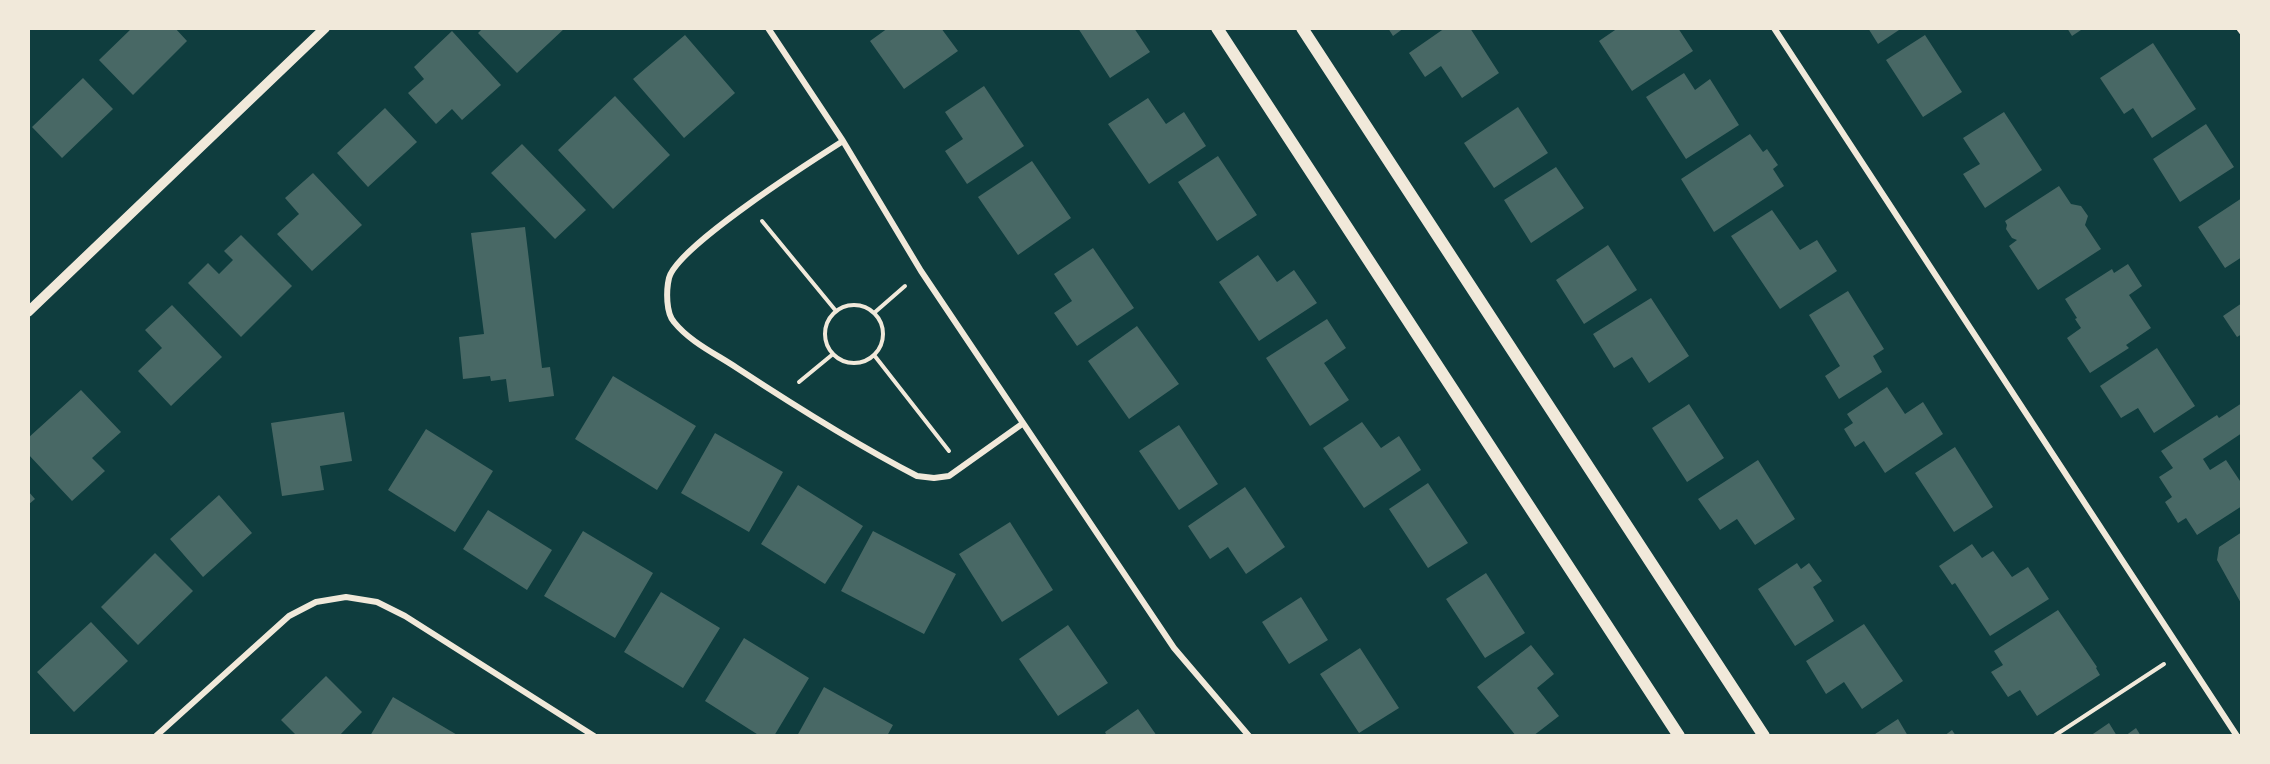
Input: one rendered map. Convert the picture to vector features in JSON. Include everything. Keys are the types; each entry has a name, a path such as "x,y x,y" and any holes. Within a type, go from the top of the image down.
{"main road":[{"path":"1217,28 1679,735"},
{"path":"1302,28 1764,735"}],"street":[{"path":"28,312 325,28"},
{"path":"768,28 843,141 921,271 1174,648 1249,735"},
{"path":"1774,28 2237,735"},
{"path":"843,141 749,205 682,257 669,277 667,302 672,321 687,335 782,397 916,476 934,478 949,476 1022,424"},
{"path":"156,735 289,616 316,602 346,597 377,602 405,616 594,735"}],"path":[{"path":"749,205 836,311"},
{"path":"874,313 921,271"},
{"path":"853,305 862,306 874,313 882,325 883,334 882,344 874,355 860,362 850,363 833,354 828,346 826,328 829,318 836,311 853,305"},
{"path":"782,397 833,354"},
{"path":"874,355 962,467"},
{"path":"2054,735 2182,652"}],"building":[{"path":"132,28 175,28 187,41 133,95 99,60"},
{"path":"483,28 565,28 517,73 478,33"},
{"path":"888,28 941,28 958,51 904,89 870,41"},
{"path":"1078,28 1134,28 1150,52 1110,78"},
{"path":"1388,28 1404,28 1393,36"},
{"path":"1445,28 1470,28 1499,73 1462,98 1441,66 1425,77 1409,53"},
{"path":"1618,28 1678,28 1693,51 1632,91 1599,41"},
{"path":"1868,28 1902,28 1878,44"},
{"path":"2067,28 2084,28 2072,36"},
{"path":"452,31 501,85 462,120 452,109 436,124 408,93 424,79 414,67"},
{"path":"685,35 735,93 684,138 633,79"},
{"path":"1925,35 1962,92 1923,117 1886,60"},
{"path":"2153,43 2196,109 2152,138 2133,108 2124,114 2100,78"},
{"path":"1684,73 1695,90 1710,79 1739,125 1686,159 1646,97"},
{"path":"83,78 113,109 62,158 32,127"},
{"path":"984,86 1024,146 967,184 945,151 963,139 945,112"},
{"path":"615,96 670,155 613,209 558,150"},
{"path":"1148,98 1166,124 1184,112 1206,146 1149,184 1108,124"},
{"path":"1518,107 1548,153 1494,188 1464,143"},
{"path":"385,108 417,142 368,187 337,153"},
{"path":"2004,112 2042,170 1985,208 1963,174 1980,164 1963,138"},
{"path":"2206,124 2234,167 2180,202 2153,159"},
{"path":"1750,134 1763,152 1767,149 1778,165 1773,169 1784,186 1714,232 1681,179"},
{"path":"522,144 586,210 555,239 491,173"},
{"path":"1218,156 1257,215 1217,241 1178,182"},
{"path":"1032,161 1071,218 1018,255 978,197"},
{"path":"1556,167 1584,208 1531,243 1504,200"},
{"path":"313,173 362,225 312,271 277,234 299,214 285,198"},
{"path":"2059,186 2071,204 2081,206 2088,216 2085,225 2101,249 2038,290 2009,246 2017,240 2012,238 2006,229 2005,221"},
{"path":"2242,198 2242,257 2225,268 2198,227"},
{"path":"1772,210 1800,250 1817,240 1837,271 1780,309 1731,236"},
{"path":"525,227 542,368 550,367 554,396 509,402 506,379 491,381 490,376 463,379 459,337 484,334 471,233"},
{"path":"241,235 292,286 241,337 188,283 208,263 219,274 233,260 224,251"},
{"path":"1608,245 1637,290 1584,324 1556,280"},
{"path":"1093,248 1134,308 1077,346 1054,313 1072,301 1054,274"},
{"path":"1258,255 1277,282 1294,270 1317,303 1259,341 1219,282"},
{"path":"2128,264 2142,286 2129,295 2151,328 2126,345 2129,348 2090,373 2067,338 2081,328 2065,299 2112,269 2114,273"},
{"path":"1848,291 1884,349 1873,356 1882,372 1839,399 1825,376 1840,366 1809,315"},
{"path":"1651,298 1689,356 1649,383 1632,357 1614,368 1593,334"},
{"path":"2242,303 2242,334 2237,337 2223,316"},
{"path":"172,305 222,357 171,406 138,371 162,348 145,330"},
{"path":"1327,319 1346,348 1324,363 1349,400 1310,426 1266,358"},
{"path":"1137,326 1179,384 1129,419 1088,361"},
{"path":"2157,348 2195,406 2154,433 2138,408 2121,418 2100,386"},
{"path":"613,376 696,426 657,490 575,439"},
{"path":"1887,387 1905,414 1923,402 1943,434 1885,473 1864,441 1855,447 1844,429 1853,423 1847,414"},
{"path":"81,390 121,432 92,458 105,471 72,501 28,454 28,438"},
{"path":"2242,403 2242,433 2203,459 2210,470 2226,460 2242,484 2242,506 2197,535 2186,518 2178,523 2165,502 2172,497 2159,477 2173,468 2161,451 2217,415 2219,418"},
{"path":"1689,404 1724,458 1687,482 1652,428"},
{"path":"344,412 352,461 320,466 324,490 282,496 271,423"},
{"path":"1362,422 1381,448 1399,436 1421,470 1364,508 1323,448"},
{"path":"1179,425 1218,484 1179,510 1139,451"},
{"path":"426,429 493,471 455,532 388,490"},
{"path":"715,433 783,472 749,532 681,493"},
{"path":"1955,447 1993,507 1954,532 1915,473"},
{"path":"1758,460 1795,519 1755,545 1737,519 1720,530 1698,499"},
{"path":"1428,483 1468,543 1428,568 1389,509"},
{"path":"798,485 863,526 825,584 761,544"},
{"path":"1245,487 1285,547 1246,574 1228,547 1210,559 1188,526"},
{"path":"28,491 35,499 28,505"},
{"path":"219,495 252,533 203,577 170,539"},
{"path":"488,510 552,550 527,590 463,549"},
{"path":"1010,522 1053,590 1002,622 959,554"},
{"path":"583,531 653,573 615,638 544,596"},
{"path":"873,531 956,574 924,634 841,591"},
{"path":"2242,532 2242,605 2217,560 2219,547"},
{"path":"1972,544 1982,558 1993,551 2012,577 2028,567 2049,599 1990,636 1955,583 1952,585 1939,566"},
{"path":"155,553 193,591 138,645 101,607"},
{"path":"1797,563 1801,569 1809,563 1822,581 1813,587 1834,621 1795,646 1758,589"},
{"path":"1486,573 1525,633 1485,658 1446,599"},
{"path":"661,592 720,628 683,688 624,652"},
{"path":"1301,597 1328,640 1289,664 1262,622"},
{"path":"2058,610 2097,667 2100,675 2037,716 2020,690 2008,697 1991,672 2003,665 1994,651"},
{"path":"91,622 128,661 74,712 37,672"},
{"path":"1864,624 1903,681 1862,709 1844,682 1826,694 1806,661"},
{"path":"1068,625 1108,683 1058,716 1019,659"},
{"path":"744,638 809,678 774,736 760,736 705,701"},
{"path":"1531,645 1554,674 1537,688 1559,716 1533,736 1516,736 1477,687"},
{"path":"1360,648 1399,708 1359,733 1320,674"},
{"path":"326,676 362,712 339,736 297,736 281,720"},
{"path":"824,687 893,725 887,736 797,736"},
{"path":"393,697 459,736 370,736"},
{"path":"1138,709 1157,736 1107,736 1105,732"},
{"path":"1898,719 1908,736 1872,736"},
{"path":"2109,723 2117,736 2090,736"},
{"path":"2136,728 2141,736 2125,736"},
{"path":"1952,730 1956,736 1944,736"}]}
